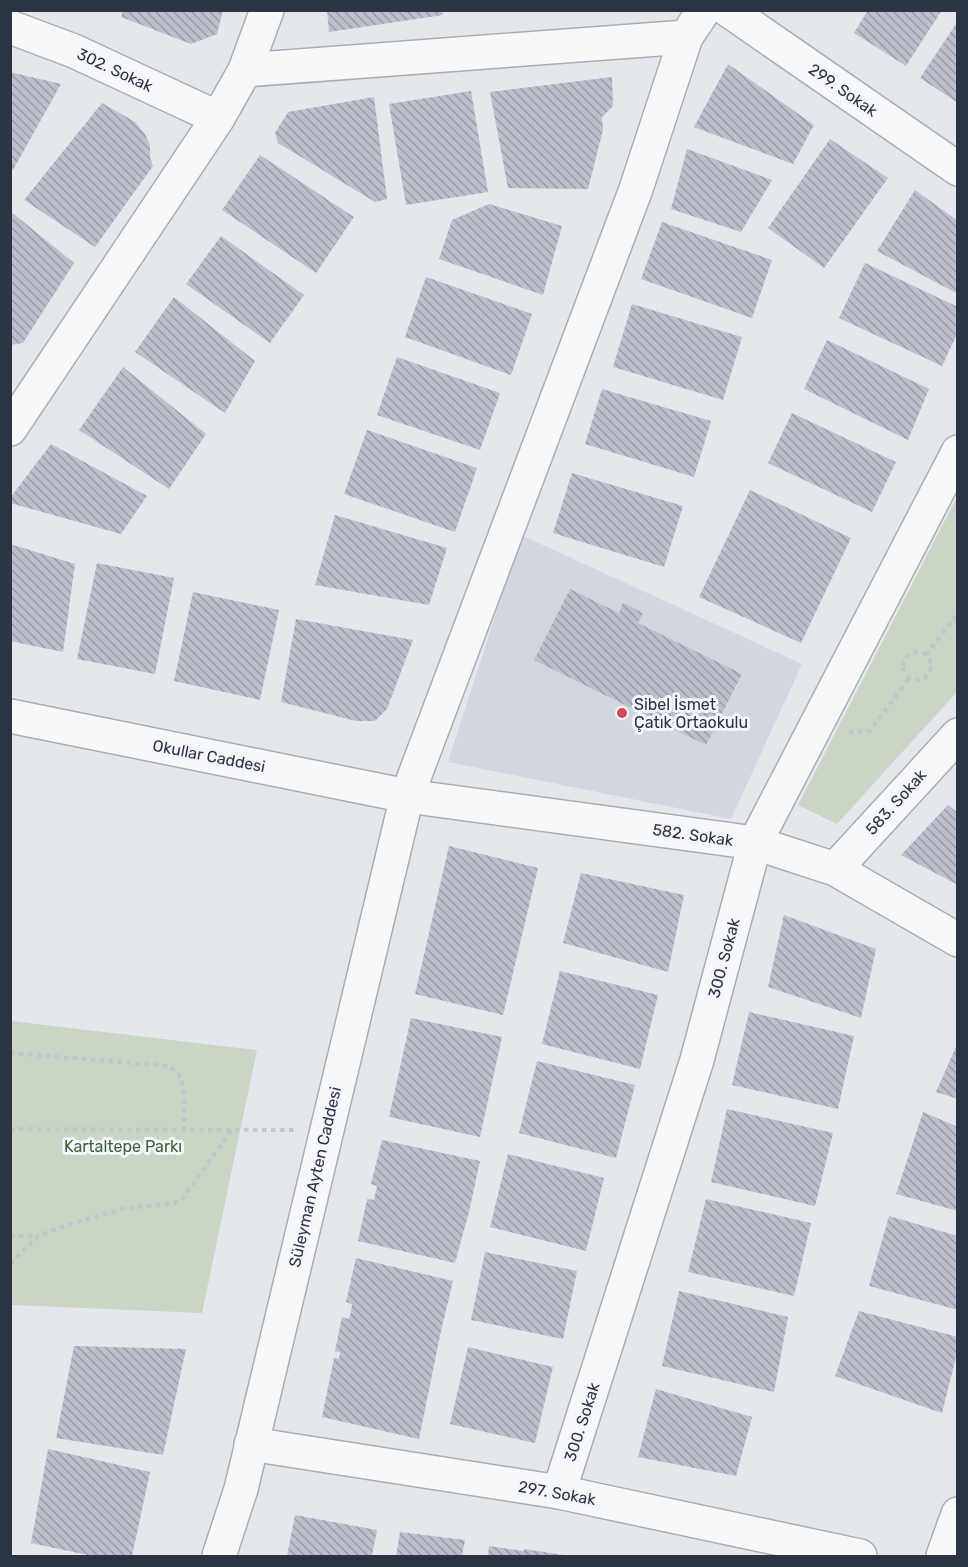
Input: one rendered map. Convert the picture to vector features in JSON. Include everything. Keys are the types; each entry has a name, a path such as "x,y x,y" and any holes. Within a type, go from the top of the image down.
{"street":[{"path":"16,410 218,118 245,70 267,10"},
{"name":"299. Sokak","path":"728,10 957,169"},
{"path":"245,70 695,23"},
{"name":"Süleyman Ayten Caddesi","path":"219,1557 241,1489 407,796 636,189 695,23"},
{"name":"302. Sokak","path":"10,27 74,51 218,118"},
{"name":"300. Sokak","path":"559,1492 697,1060 754,843 957,452"},
{"name":"Okullar Caddesi","path":"10,716 407,796"},
{"name":"583. Sokak","path":"835,869 957,735"},
{"name":"582. Sokak","path":"407,796 754,843 835,869 957,940"},
{"name":"297. Sokak","path":"251,1444 559,1492 860,1557"},
{"path":"944,1557 957,1514"}],"path":[{"path":"926,655 957,613"},
{"path":"954,618 957,624"},
{"path":"913,652 926,655 931,663 930,673 918,681 909,678 903,667 906,658 913,652"},
{"path":"811,735 870,731 909,678"},
{"path":"10,1053 169,1066 176,1071 184,1090 184,1130"},
{"path":"10,1129 326,1130"},
{"path":"10,1236 38,1236 122,1209 180,1202 231,1130"},
{"path":"10,1264 38,1236"}],"shaded area":[{"name":"Sibel İsmet Çatık Ortaokulu","path":"521,535 802,664 731,819 448,762"}],"green space":[{"path":"957,497 957,692 837,824 798,805"},
{"name":"Kartaltepe Parkı","path":"11,1021 257,1050 202,1313 12,1305 11,1312"}],"building":[{"path":"123,10 223,10 217,34 191,44 121,17"},
{"path":"327,10 442,10 443,15 329,32"},
{"path":"868,10 942,10 906,66 854,33"},
{"path":"958,21 958,103 920,78"},
{"path":"728,64 814,125 793,164 694,127"},
{"path":"10,72 61,84 13,170 10,169"},
{"path":"612,77 613,106 602,117 603,130 588,189 508,188 490,92"},
{"path":"471,91 488,192 406,205 389,104"},
{"path":"374,97 387,199 375,202 278,143 275,133 288,112"},
{"path":"102,103 135,122 145,134 150,145 153,166 95,247 24,200"},
{"path":"830,139 888,178 824,268 768,228"},
{"path":"687,149 772,180 741,232 671,209"},
{"path":"260,155 354,217 316,273 222,210"},
{"path":"915,190 958,221 958,294 877,251"},
{"path":"489,204 562,226 543,295 439,259 452,220"},
{"path":"10,211 74,263 23,343 10,345"},
{"path":"662,222 772,260 752,318 641,279"},
{"path":"221,236 304,295 270,343 186,284"},
{"path":"865,263 958,307 958,332 942,366 839,318"},
{"path":"426,277 532,314 511,375 405,337"},
{"path":"174,297 255,361 225,413 135,352"},
{"path":"632,304 742,337 723,400 613,367"},
{"path":"827,340 929,389 908,440 804,389"},
{"path":"397,357 500,393 480,450 377,415"},
{"path":"123,367 206,434 169,489 79,430"},
{"path":"602,389 711,421 694,477 585,444"},
{"path":"792,413 896,462 872,512 768,463"},
{"path":"367,430 477,468 455,532 344,494"},
{"path":"51,444 147,496 121,534 10,503 10,498"},
{"path":"572,473 683,506 664,567 553,533"},
{"path":"750,490 851,538 801,643 699,597"},
{"path":"335,515 447,548 429,605 315,585"},
{"path":"10,544 75,564 63,652 10,641"},
{"path":"97,563 174,578 155,674 77,659"},
{"path":"570,589 619,613 623,603 643,613 638,623 742,674 706,745 534,660"},
{"path":"193,592 279,610 260,700 174,681"},
{"path":"296,619 413,640 387,709 375,721 356,721 281,702"},
{"path":"948,805 958,813 958,885 901,855"},
{"path":"449,846 538,868 503,1015 415,994"},
{"path":"581,873 684,895 668,972 563,943"},
{"path":"784,915 876,949 861,1018 768,987"},
{"path":"560,971 658,995 640,1069 542,1044"},
{"path":"749,1012 854,1036 838,1109 732,1085"},
{"path":"411,1018 502,1037 480,1137 389,1117"},
{"path":"958,1042 958,1099 936,1092"},
{"path":"537,1061 635,1085 616,1158 519,1133"},
{"path":"727,1109 833,1133 815,1206 711,1182"},
{"path":"923,1112 958,1127 958,1211 896,1194"},
{"path":"382,1140 480,1161 455,1263 358,1241 367,1199 374,1200 377,1186 371,1184"},
{"path":"508,1154 604,1178 586,1251 490,1227"},
{"path":"706,1199 811,1223 794,1296 688,1272"},
{"path":"889,1216 958,1236 958,1310 869,1286"},
{"path":"485,1252 577,1271 563,1339 471,1320"},
{"path":"356,1258 453,1281 419,1439 322,1417 334,1358 339,1359 340,1352 335,1351 342,1317 349,1319 351,1312 352,1304 346,1302"},
{"path":"679,1291 788,1317 774,1392 662,1366"},
{"path":"859,1311 958,1337 958,1349 942,1413 835,1376"},
{"path":"74,1346 186,1349 163,1455 56,1438"},
{"path":"468,1347 553,1367 535,1443 450,1424"},
{"path":"656,1389 752,1417 736,1476 638,1457"},
{"path":"48,1449 150,1472 132,1556 92,1556 31,1543"},
{"path":"295,1515 377,1530 372,1556 287,1556"},
{"path":"400,1532 465,1540 462,1556 396,1556"},
{"path":"489,1546 524,1551 524,1549 564,1556 488,1556"}],"place":[{"name":"Sibel İsmet Çatık Ortaokulu","path":"622,713"}]}
